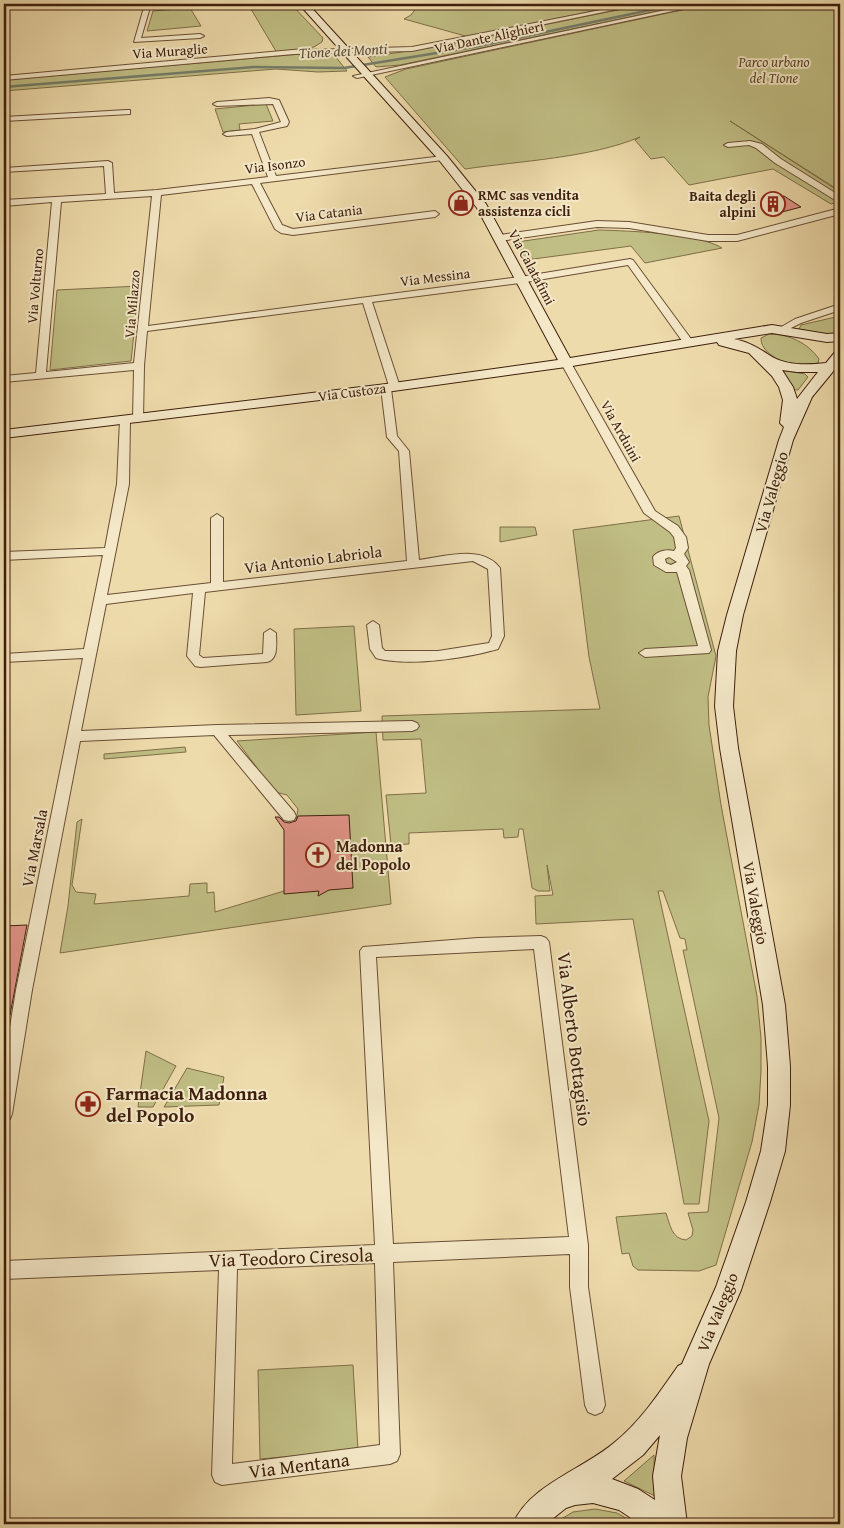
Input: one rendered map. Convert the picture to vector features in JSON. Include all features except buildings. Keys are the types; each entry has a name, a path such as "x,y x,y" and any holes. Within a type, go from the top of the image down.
{"main road":[{"name":"Via Calatafimi","path":"303,4 345,50 354,61 362,76 443,158 482,207 566,363"},
{"name":"Via Custoza","path":"4,434 390,387 566,363 751,334 772,329 800,335 840,338"},
{"path":"751,334 749,338 759,354 785,386 790,400 786,440"},
{"name":"Via Custoza","path":"694,342 725,342 759,354 786,367 806,370 829,367 828,357 800,335"},
{"path":"786,440 805,396 840,355"},
{"name":"Via Valeggio","path":"674,1524 669,1502 667,1476 674,1438 696,1362 728,1290 758,1202 773,1151 779,1105 779,1066 774,1005 729,748 724,706 727,651 735,615 786,440"},
{"name":"Via Valeggio","path":"546,1504 613,1462 634,1444 659,1416 696,1362"},
{"path":"526,1524 546,1504 570,1492 596,1489 623,1495 647,1510 660,1524"}],"street":[{"path":"148,4 138,40 200,36"},
{"path":"297,53 412,49 640,4"},
{"name":"Via Dante Alighieri","path":"362,76 703,4"},
{"name":"Via Muraglie","path":"4,78 297,53 323,47 331,44 335,39"},
{"path":"217,104 274,100 285,122 284,124 255,131 227,134"},
{"path":"4,119 127,112"},
{"path":"255,131 273,179"},
{"path":"728,145 750,143 759,146 778,161 840,200"},
{"name":"Via Isonzo","path":"4,203 157,193 443,158"},
{"path":"4,170 108,163 110,196"},
{"name":"Via Catania","path":"255,182 278,227 284,231 293,232 435,214"},
{"name":"Via Milazzo","path":"132,419 144,329 157,193"},
{"name":"Via Volturno","path":"41,375 57,199"},
{"path":"500,238 598,224 635,226 708,238 737,238 840,212"},
{"name":"Via Messina","path":"144,329 520,280 630,262 694,342"},
{"path":"367,300 390,387 392,437 404,451 413,564"},
{"name":"Via Custoza","path":"781,330 798,320 840,307"},
{"name":"Via Arduini","path":"566,363 650,513 674,529 680,537 682,548 678,561 683,570 705,650 645,653"},
{"path":"4,379 139,366"},
{"name":"Via Marsala","path":"4,1114 24,990 102,600 123,484 132,419"},
{"path":"217,518 217,587"},
{"path":"4,556 110,551"},
{"name":"Via Antonio Labriola","path":"102,600 472,557 490,564 496,573 498,636 494,646 470,651 406,656 381,655 376,650 373,625"},
{"path":"199,589 193,656 195,660 200,663 267,658 269,656 270,633"},
{"path":"4,658 91,653"},
{"path":"74,736 217,730 412,726"},
{"path":"217,730 289,816"},
{"name":"Via Alberto Bottagisio","path":"384,1253 368,951 541,942 579,1245 578,1287 595,1405"},
{"name":"Via Teodoro Ciresola","path":"4,1270 579,1245"},
{"name":"Via Mentana","path":"228,1259 222,1475 390,1454 384,1253"}],"green space":[{"path":"248,4 291,4 323,38 322,42 314,47 277,53"},
{"path":"419,4 626,4 469,37 404,19 411,15"},
{"path":"647,4 692,4 400,65 376,67 368,57 435,47"},
{"name":"Parco urbano del Tione","path":"710,4 840,4 840,191 730,121 840,192 840,201 831,204 773,169 689,185 664,157 651,159 635,140 640,137 599,150 554,158 465,169 385,77 406,69"},
{"path":"190,8 201,26 147,31 153,11"},
{"path":"324,52 335,56 347,71 318,72 276,69 4,91 4,80"},
{"path":"266,104 273,121 239,124 240,130 223,132 215,109"},
{"path":"599,230 680,236 711,243 722,248 645,263 631,246 526,260 517,242"},
{"path":"139,286 131,361 50,370 57,290"},
{"path":"840,316 840,333 820,334 799,329 801,325"},
{"path":"769,334 791,338 804,344 815,353 819,359 818,363 803,366 794,365 775,358 763,345 761,338"},
{"path":"782,370 805,374 808,377 798,390 795,390 780,372"},
{"path":"679,516 716,656 708,697 709,725 721,805 757,996 761,1038 759,1105 752,1142 716,1265 699,1271 638,1270 633,1266 629,1253 622,1254 616,1217 666,1213 670,1227 675,1234 681,1239 686,1240 692,1236 693,1230 688,1213 708,1212 719,1118 683,950 687,950 685,939 680,938 663,891 658,891 709,1121 699,1204 684,1204 633,919 536,924 535,896 553,895 547,865 550,891 538,891 532,888 523,829 519,829 518,837 504,838 503,829 409,833 409,844 391,845 386,795 426,793 421,739 383,740 382,716 600,709 589,657 573,530"},
{"path":"500,527 535,527 537,535 500,542"},
{"path":"354,626 361,711 296,715 294,629"},
{"path":"376,732 391,904 60,953 68,906 77,822 82,819 72,885 76,892 96,894 94,904 189,896 190,884 207,883 207,893 214,892 215,912 284,891 298,809 287,795 275,792 237,741"},
{"path":"185,747 186,752 104,759 104,754"},
{"path":"146,1051 176,1066 153,1107 138,1107"},
{"path":"187,1068 224,1077 219,1105 164,1107"},
{"path":"353,1365 358,1450 260,1459 258,1370"},
{"path":"654,1455 655,1496 624,1481"},
{"path":"595,1509 617,1513 636,1524 553,1524 573,1512"}],"waterway":[{"name":"Tione dei Monti","path":"4,87 254,67 344,68 474,47 679,4"}],"place":[{"name":"RMC sas vendita assistenza cicli","path":"461,203"},
{"name":"Baita degli alpini","path":"773,204"},
{"name":"Madonna del Popolo","path":"318,855"},
{"name":"Farmacia Madonna del Popolo","path":"88,1104"}]}
